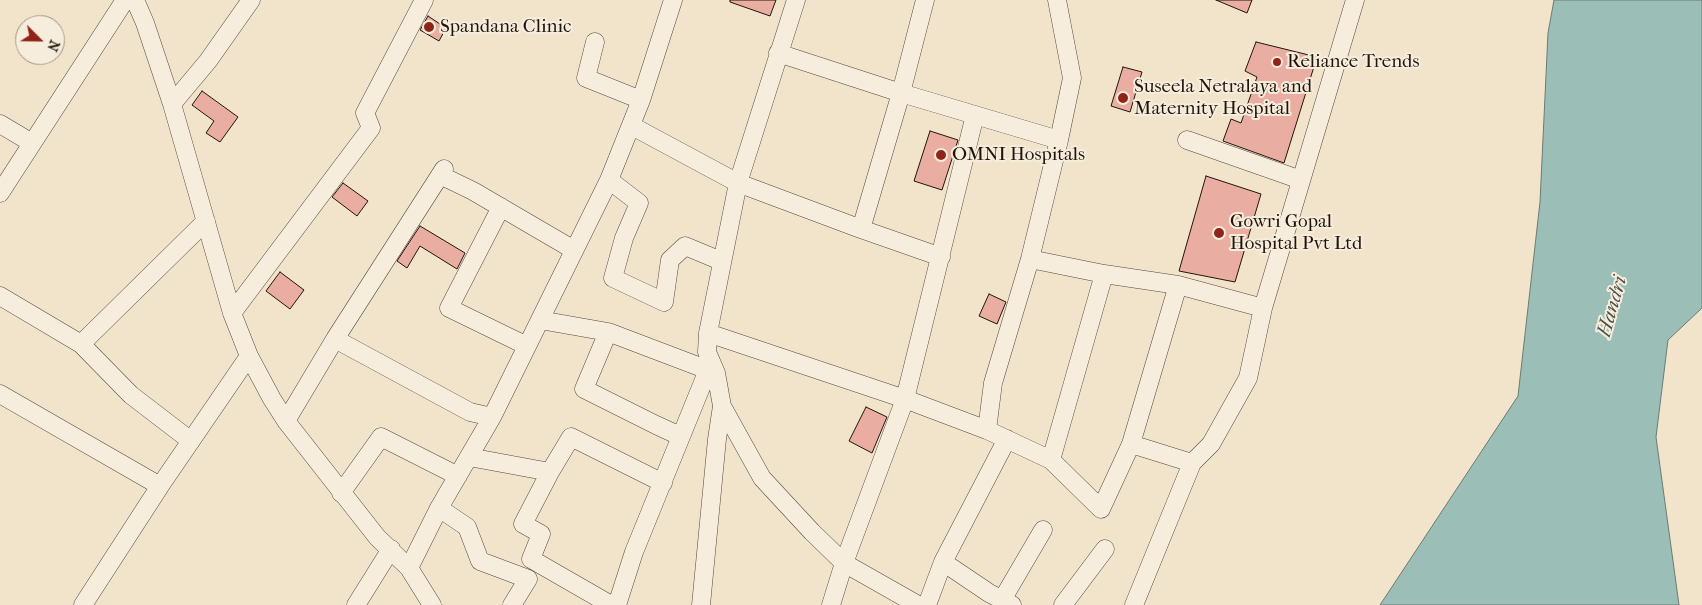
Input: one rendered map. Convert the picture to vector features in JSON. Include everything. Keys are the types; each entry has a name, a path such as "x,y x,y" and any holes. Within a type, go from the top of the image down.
{"street":[{"path":"0,194 125,0"},
{"path":"135,0 145,23 172,104 232,313 248,356 286,421 377,537 409,568 432,605"},
{"path":"172,104 208,61 251,0"},
{"path":"232,313 371,128 365,113 424,0"},
{"path":"409,568 439,508 492,417 609,180 632,126 673,0"},
{"path":"796,0 738,183 721,261 708,332 707,352 722,406 762,478 812,532 844,563 918,605"},
{"path":"861,229 901,93 925,0"},
{"path":"987,430 993,383 1030,259 1072,78 1057,0"},
{"path":"1134,605 1192,463 1211,444 1248,378 1263,308 1354,0"},
{"path":"595,42 586,78 641,100"},
{"path":"778,53 901,93 1059,140"},
{"path":"831,605 844,563 905,399 975,115"},
{"path":"0,124 32,143"},
{"path":"632,126 738,183 940,257"},
{"path":"1187,140 1301,180"},
{"path":"286,421 335,339 442,172 574,250"},
{"path":"609,180 639,203 624,238 613,278 664,302 670,260 684,246 721,261"},
{"path":"501,207 449,308 527,346"},
{"path":"81,344 206,221"},
{"path":"1030,259 1104,274 1178,285 1263,308"},
{"path":"1051,460 1104,274"},
{"path":"708,332 905,399 1008,439 1051,460 1100,510 1131,444 1178,285"},
{"path":"0,296 81,344 131,395 191,441"},
{"path":"540,320 608,332 712,372"},
{"path":"608,332 584,389 680,436"},
{"path":"335,339 470,412 492,417"},
{"path":"83,605 160,486 248,356"},
{"path":"616,605 634,552 663,483 680,436 712,372"},
{"path":"0,394 160,486"},
{"path":"702,605 717,440 722,406"},
{"path":"341,493 381,437 458,476"},
{"path":"612,605 531,559 541,534 523,524 550,472 572,437 663,483"},
{"path":"927,605 943,562 1008,439"},
{"path":"1131,444 1192,463"},
{"path":"469,457 550,472"},
{"path":"439,508 467,527 480,561 528,579 512,605"},
{"path":"943,562 989,593 1007,602 1043,530"},
{"path":"356,605 391,549"},
{"path":"1063,605 1105,549"}],"water":[{"name":"Handri","path":"1554,0 1702,0 1702,308 1668,340 1656,437 1679,605 1380,605 1518,396 1540,202 1548,33"}],"building":[{"path":"730,0 776,0 770,16 730,2"},
{"path":"1216,0 1252,0 1247,13"},
{"path":"428,16 446,28 439,41 420,30"},
{"path":"1256,42 1317,57 1284,163 1223,141 1231,119 1241,123 1257,77 1245,71"},
{"path":"1123,67 1142,72 1130,112 1111,106"},
{"path":"202,91 238,117 220,142 206,133 214,121 192,105"},
{"path":"930,131 958,140 942,190 914,181"},
{"name":"Gowri Gopal Hospital Pvt Ltd","path":"1206,176 1261,194 1235,282 1179,271"},
{"path":"343,183 368,201 357,216 332,197"},
{"path":"420,226 465,253 457,269 420,246 407,268 397,261"},
{"path":"280,272 304,290 290,309 266,291"},
{"path":"989,294 1006,302 997,324 979,316"},
{"path":"866,407 887,417 872,453 849,441"}],"place":[{"name":"Spandana Clinic","path":"429,27"},
{"name":"Reliance Trends","path":"1277,62"},
{"name":"Suseela Netralaya and Maternity Hospital","path":"1123,98"},
{"name":"OMNI Hospitals","path":"941,155"},
{"name":"Gowri Gopal Hospital Pvt Ltd","path":"1219,233"}]}
